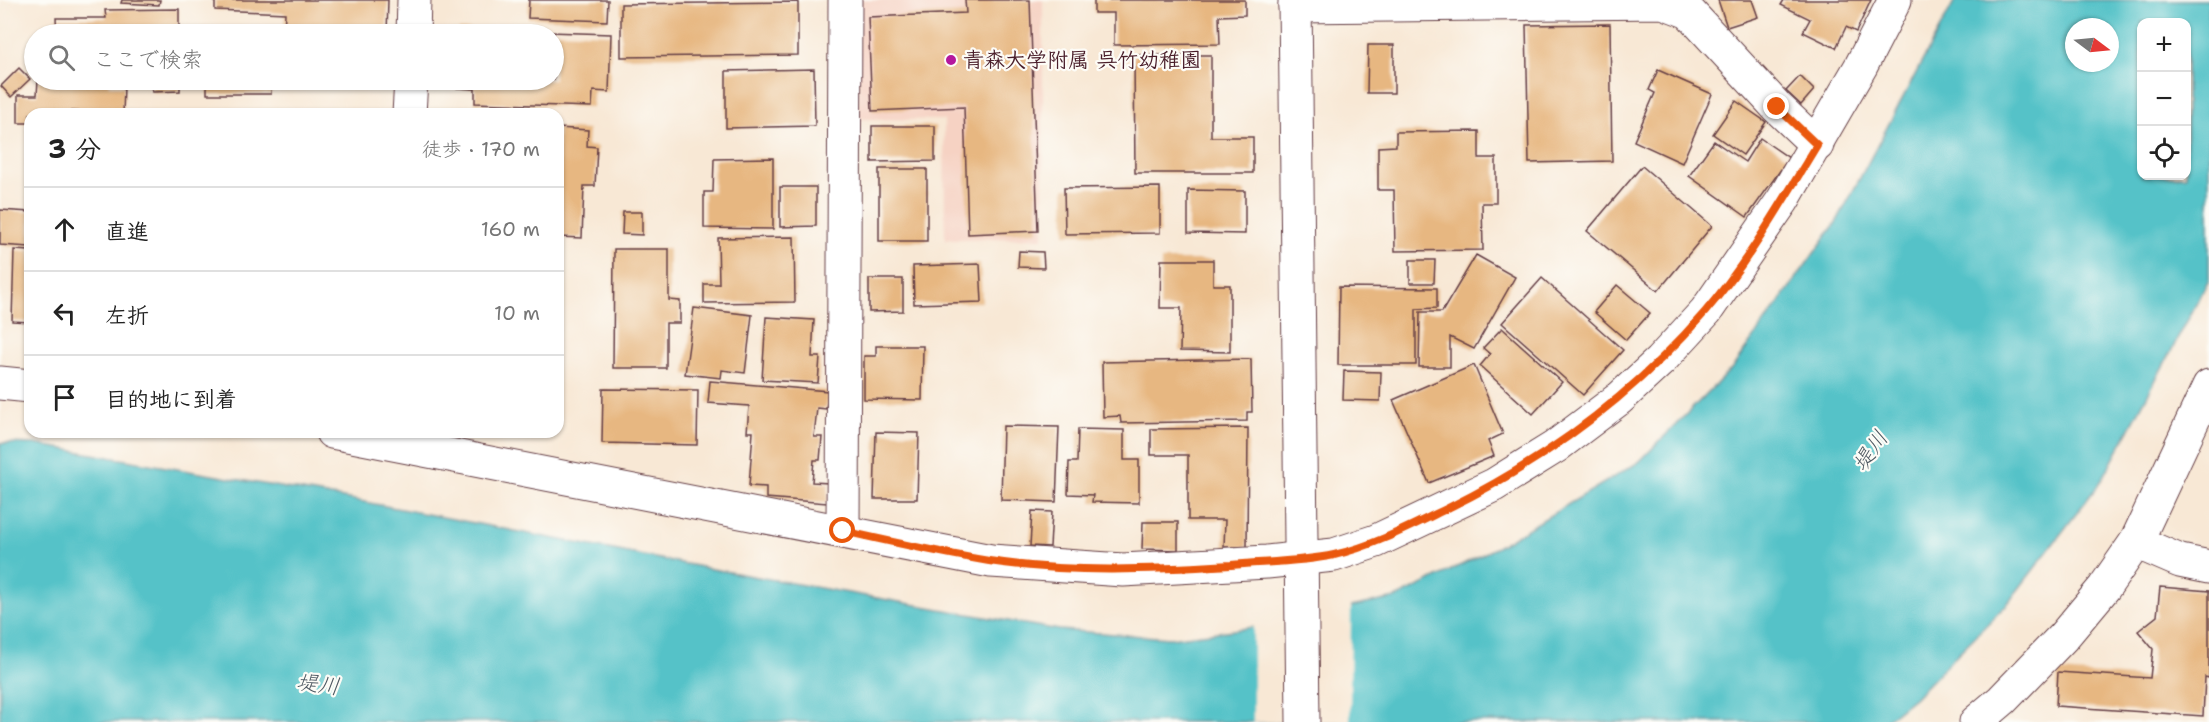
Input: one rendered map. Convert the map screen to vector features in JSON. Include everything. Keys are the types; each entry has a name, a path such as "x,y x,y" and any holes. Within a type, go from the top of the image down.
{"street":[{"path":"413,24 414,0"},
{"path":"843,531 845,0"},
{"path":"401,438 981,559 1049,567 1123,570 1301,569 1376,541 1494,485 1555,447 1620,398 1660,361 1706,311 1748,254 1817,145 1895,0"},
{"path":"1303,722 1295,3 1664,2 1689,12 1777,107 1817,145"},
{"path":"409,108 410,90"},
{"path":"0,383 24,385"},
{"path":"1976,722 2002,700 2063,637 2104,588 2136,542 2209,386"},
{"path":"2136,542 2180,561 2209,567"}],"shaded area":[{"name":"青森大学附属 呉竹幼稚園","path":"859,0 1043,0 1043,238 945,239 944,120 858,119"}],"water":[{"name":"堤川","path":"1955,0 2209,0 2209,280 2102,480 2008,603 1914,698 1884,722 0,722 0,443 35,444 354,500 712,569 1059,630 1170,638 1242,629 1396,598 1497,547 1639,462 1733,367 1837,221"}],"pier":[{"path":"1351,604 1350,722 1253,722 1253,623"}],"building":[{"path":"122,0 160,0 159,5 121,3"},
{"path":"215,0 388,0 387,24 284,24 285,13 215,10"},
{"path":"529,0 608,0 607,21 528,18"},
{"name":"青森大学附属 呉竹幼稚園","path":"965,0 1030,0 1038,231 968,234 964,107 872,111 868,17 966,13"},
{"path":"1094,0 1245,0 1245,15 1219,16 1220,44 1114,45 1114,13 1094,13"},
{"path":"1718,0 1752,0 1758,17 1727,27"},
{"path":"1784,0 1871,0 1856,32 1846,27 1836,48 1803,32 1810,19 1781,5"},
{"path":"798,2 798,55 621,57 621,4"},
{"path":"179,9 179,24 56,24 56,18 106,18 105,10"},
{"path":"1610,24 1612,161 1529,163 1526,25"},
{"path":"564,32 611,34 609,92 593,91 592,107 475,103 475,90 564,90"},
{"path":"1368,45 1394,45 1394,93 1367,93"},
{"path":"1134,55 1211,55 1211,137 1253,137 1253,173 1135,173"},
{"path":"19,68 24,73 24,85 11,97 1,86"},
{"path":"814,69 815,126 726,128 726,71"},
{"path":"1658,70 1712,94 1682,163 1634,141 1655,93 1649,90"},
{"path":"1800,76 1814,90 1801,105 1786,91"},
{"path":"37,90 124,90 123,108 24,108 24,123 18,123 18,95 37,95"},
{"path":"152,90 180,90 180,91 152,92"},
{"path":"207,90 271,90 271,94 207,94"},
{"path":"1736,101 1766,122 1743,155 1713,134"},
{"path":"872,126 935,126 935,161 872,162"},
{"path":"564,128 588,130 587,146 597,147 595,186 584,186 582,238 564,237"},
{"path":"1479,131 1479,158 1496,158 1496,203 1482,203 1483,250 1395,251 1394,190 1378,190 1378,147 1396,146 1396,132"},
{"path":"1760,138 1789,158 1747,217 1689,176 1714,141 1745,162"},
{"path":"773,158 773,229 704,228 704,192 713,192 714,159"},
{"path":"1642,166 1712,226 1658,291 1587,231"},
{"path":"879,169 927,169 927,241 879,241"},
{"path":"780,187 816,187 816,226 780,227"},
{"path":"1160,187 1160,233 1065,234 1064,188"},
{"path":"1188,190 1245,191 1245,234 1188,233"},
{"path":"0,210 24,212 24,247 0,245"},
{"path":"623,212 642,212 642,235 622,234"},
{"path":"794,237 795,302 704,303 704,284 719,284 718,238"},
{"path":"614,249 669,249 669,300 680,301 680,323 666,323 666,368 613,368"},
{"path":"14,250 24,251 24,322 12,321"},
{"path":"1019,251 1043,252 1044,268 1018,267"},
{"path":"1476,255 1515,277 1474,349 1450,337 1450,367 1419,367 1420,312 1442,312"},
{"path":"1161,260 1213,260 1213,285 1230,285 1230,352 1180,351 1181,308 1160,308"},
{"path":"1410,260 1435,260 1434,283 1410,283"},
{"path":"980,264 982,302 914,304 913,266"},
{"path":"1542,278 1623,350 1583,395 1502,323"},
{"path":"869,279 903,279 903,311 869,312"},
{"path":"1617,285 1650,313 1626,340 1594,312"},
{"path":"1339,287 1437,288 1437,308 1416,309 1416,365 1338,365"},
{"path":"694,308 752,315 745,373 722,370 721,378 685,374"},
{"path":"766,317 814,320 812,357 820,357 818,383 762,380"},
{"path":"1502,328 1562,382 1533,414 1480,366 1490,354 1483,348"},
{"path":"876,346 923,346 922,400 864,399 864,356 876,356"},
{"path":"1251,359 1252,412 1247,412 1247,421 1121,423 1120,416 1103,417 1102,362"},
{"path":"1474,365 1503,434 1488,441 1494,456 1429,483 1393,400"},
{"path":"1344,371 1381,372 1380,401 1343,400"},
{"path":"710,381 828,391 826,409 817,408 814,437 822,437 820,460 814,460 812,482 829,483 827,503 766,498 766,487 749,486 753,432 747,432 749,406 708,403"},
{"path":"603,389 698,390 697,445 602,443"},
{"path":"1003,426 1059,427 1056,502 1001,500"},
{"path":"1248,428 1247,547 1224,547 1225,520 1188,520 1188,455 1151,455 1151,429"},
{"path":"1078,429 1124,430 1124,460 1139,460 1139,503 1092,502 1093,495 1068,494 1069,462 1077,462"},
{"path":"876,432 919,433 917,499 874,499"},
{"path":"1032,511 1052,512 1050,547 1030,546"},
{"path":"1143,522 1178,522 1178,550 1142,549"},
{"path":"2160,587 2209,591 2209,678 2205,677 2203,716 2056,706 2058,672 2150,678 2153,649 2138,631 2157,616"}],"place":[{"name":"青森大学附属 呉竹幼稚園","path":"951,60"}],"route":[{"path":"843,531 991,561 1049,567 1123,570 1197,567 1334,555 1376,541 1424,520 1494,485 1555,447 1620,398 1660,361 1706,311 1748,254 1817,145 1777,107"}]}
